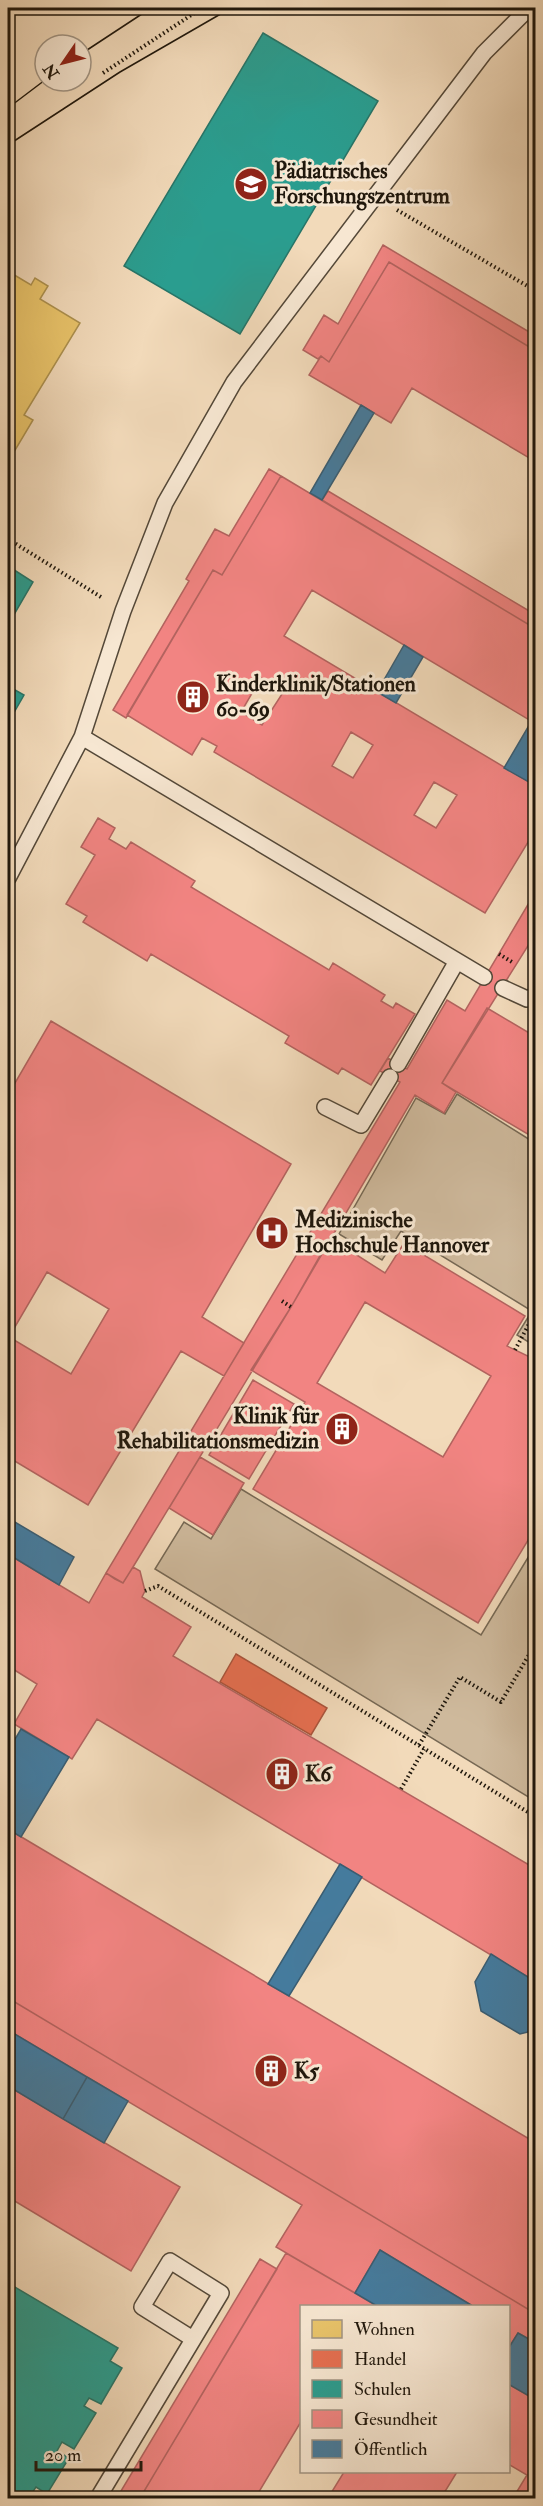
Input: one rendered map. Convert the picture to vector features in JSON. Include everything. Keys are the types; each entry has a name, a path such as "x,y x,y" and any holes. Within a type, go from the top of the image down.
{"lane":[{"path":"8,878 82,737 123,610 165,503 234,382 483,53 529,8"},
{"path":"82,737 484,977"},
{"path":"325,1107 361,1125 457,961"},
{"path":"503,988 527,999 536,995"},
{"path":"98,2499 221,2293 170,2261 142,2307 193,2339"}],"path":[{"path":"103,73 202,8"},
{"path":"373,196 536,291"},
{"path":"8,539 123,610"},
{"path":"499,954 512,962"},
{"path":"282,1301 291,1307"},
{"path":"515,1350 536,1311"},
{"path":"145,1592 158,1586 536,1817"},
{"path":"419,1745 460,1677 501,1702 536,1643"},
{"path":"401,1788 424,1749"}],"shaded area":[{"path":"457,1094 535,1143 535,1346 517,1335 532,1311 401,1231 382,1260 339,1234 416,1098 445,1114"},
{"path":"241,1489 481,1635 535,1546 535,1801 155,1569 184,1522 211,1539"}],"building: Wohnen":[{"path":"11,273 31,285 35,278 48,286 40,299 80,323 24,415 33,420 8,462 8,279"}],"building: Handel":[{"path":"236,1654 327,1708 311,1735 220,1682"}],"building: Schulen":[{"name":"Pädiatrisches Forschungszentrum","path":"263,33 378,101 240,334 124,266"},
{"path":"8,566 33,582 8,625"},
{"path":"8,686 24,695 8,723"},
{"path":"8,2283 118,2348 110,2361 122,2368 101,2404 89,2398 84,2406 96,2413 74,2449 62,2442 57,2451 69,2458 47,2494 36,2487 30,2496 34,2498 8,2498"}],"building: Gesundheit":[{"path":"383,245 536,336 536,351 389,262 329,362 321,356 318,359 303,350 324,315 338,324"},
{"path":"389,262 536,351 536,462 412,388 391,423 309,375 321,356 329,362"},
{"path":"269,469 281,476 222,575 213,570 126,718 113,710 189,581 186,579 215,529 229,536"},
{"name":"Kinderklinik/Stationen 60-69","path":"281,476 536,629 536,724 312,590 284,636 536,786 536,829 485,913 214,752 217,746 202,738 192,755 127,715 213,570 222,575","holes":["261,678 284,691 262,725 241,712","351,732 373,745 353,778 332,766","434,782 457,795 436,828 414,815"]},
{"path":"328,491 536,615 536,629 322,500"},
{"path":"98,818 115,828 109,839 126,849 131,842 195,881 191,887 329,970 333,963 385,995 381,1001 393,1008 396,1003 415,1014 371,1085 342,1068 338,1074 285,1043 289,1036 151,954 147,961 83,922 87,916 66,904 95,855 81,847"},
{"path":"536,891 536,933 442,1083 456,1092 444,1113 415,1095 291,1307 133,1567 123,1583 115,1579 106,1573 400,1082 380,1071 388,1058 407,1069 447,1000 465,1011"},
{"path":"487,1008 536,1037 536,1139 442,1083"},
{"path":"51,1021 291,1164 202,1317 244,1343 224,1376 181,1351 88,1505 8,1457 8,1095","holes":["47,1272 109,1309 71,1374 9,1337"]},
{"name":"Klinik für Rehabilitationsmedizin","path":"330,1238 385,1273 404,1243 525,1316 507,1346 536,1360 536,1527 478,1623 253,1489 305,1402 251,1370 291,1307","holes":["365,1302 491,1376 443,1457 317,1383"]},
{"path":"253,1380 294,1404 249,1479 209,1455"},
{"path":"200,1457 244,1483 213,1535 169,1508"},
{"name":"K6","path":"8,1554 89,1603 106,1573 123,1583 133,1567 140,1571 145,1591 142,1597 191,1627 173,1656 536,1869 536,1982 97,1719 72,1759 14,1724 37,1684 8,1666"},
{"name":"K5","path":"8,1829 536,2143 536,2314 8,1998"},
{"path":"8,1998 536,2314 536,2343 518,2333 510,2346 510,2305 471,2305 380,2250 355,2293 276,2247 302,2205 8,2030"},
{"path":"8,2086 180,2187 131,2271 8,2197"},
{"path":"286,2253 375,2305 300,2305 300,2423 257,2495 262,2498 140,2498"},
{"path":"260,2259 277,2269 140,2498 134,2498 121,2491"},
{"path":"510,2385 536,2400 536,2498 513,2498 527,2475 510,2465"},
{"path":"343,2473 456,2473 441,2498 328,2498"}],"building: Öffentlich":[{"path":"361,405 374,413 322,500 310,493"},
{"path":"404,645 423,657 396,703 377,692"},
{"path":"531,722 536,724 536,786 504,768"},
{"path":"8,1518 74,1557 59,1585 8,1554"},
{"path":"21,1729 69,1757 21,1837 8,1829 8,1751"},
{"path":"340,1864 362,1877 289,1996 268,1984"},
{"path":"491,1954 536,1982 536,2030 520,2034 481,2011 475,1982"},
{"path":"8,2030 87,2077 63,2119 8,2086"},
{"path":"87,2077 128,2101 104,2143 63,2119"},
{"path":"380,2250 471,2305 375,2305 355,2293"},
{"path":"518,2333 536,2343 536,2400 510,2385 510,2346"}],"tram line":[{"path":"93,46 151,8"},
{"path":"8,145 120,72 231,8"},
{"path":"8,108 33,89"}],"place":[{"name":"Pädiatrisches Forschungszentrum","path":"251,184"},
{"name":"Kinderklinik/Stationen 60-69","path":"193,697"},
{"name":"Medizinische Hochschule Hannover","path":"272,1233"},
{"name":"Klinik für Rehabilitationsmedizin","path":"342,1429"},
{"name":"K6","path":"282,1774"},
{"name":"K5","path":"271,2071"}]}
